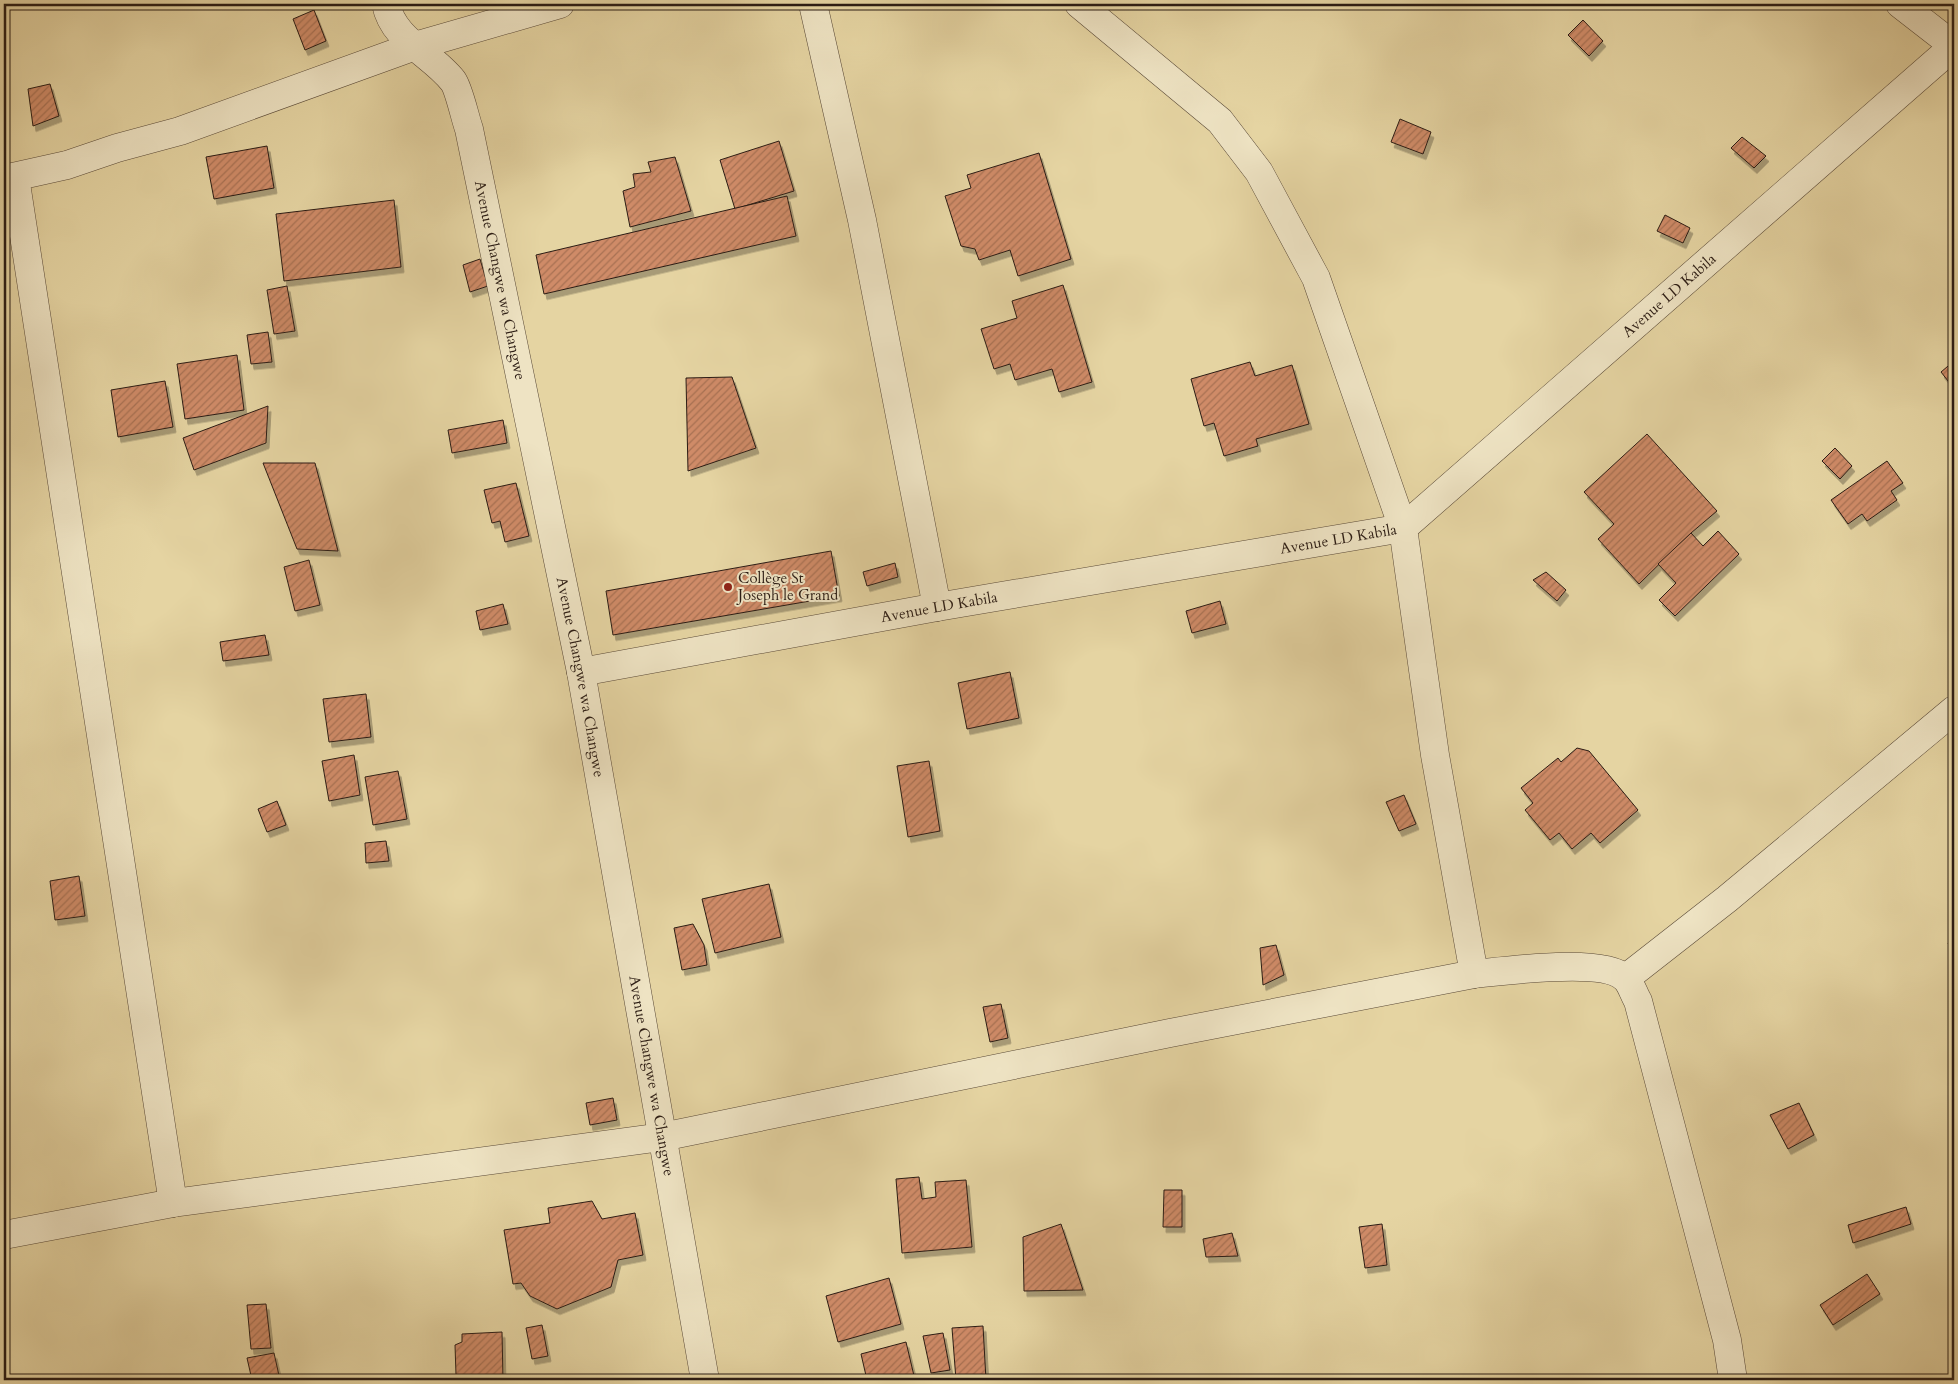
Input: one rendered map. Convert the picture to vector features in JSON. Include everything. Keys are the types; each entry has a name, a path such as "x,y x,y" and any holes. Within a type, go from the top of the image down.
{"street":[{"name":"Avenue Changwe wa Changwe","path":"386,4 388,13 398,31 454,82 468,129 581,672 705,1380"},
{"path":"173,1203 9,178 67,165 117,148 180,131 415,46 560,4"},
{"path":"813,4 862,220 937,607"},
{"path":"1079,4 1220,121 1259,172 1316,278 1403,528 1435,755 1474,974"},
{"path":"1900,4 1954,46"},
{"name":"Avenue LD Kabila","path":"581,672 937,607 1403,528 1954,46"},
{"path":"1626,978 1727,899 1954,710"},
{"path":"4,1235 173,1203 662,1137 1170,1032 1474,974 1536,968 1606,968 1626,978 1638,1001 1726,1340 1734,1380"}],"building":[{"path":"314,10 326,41 305,50 293,19"},
{"path":"1583,20 1603,41 1589,56 1568,35"},
{"path":"50,84 59,116 33,126 28,89"},
{"path":"1400,119 1431,132 1423,154 1391,142"},
{"path":"1742,137 1766,156 1754,168 1731,148"},
{"path":"779,141 794,191 735,209 720,160"},
{"path":"267,146 274,188 214,199 206,157"},
{"path":"1039,153 1071,259 1018,276 1010,250 979,260 975,249 961,246 945,196 971,188 967,175"},
{"path":"675,157 691,211 630,227 623,191 635,187 633,174 651,172 648,162"},
{"path":"787,196 796,236 544,294 536,255"},
{"path":"394,200 401,267 284,281 276,214"},
{"path":"1665,215 1690,228 1683,243 1657,231"},
{"path":"480,259 488,286 470,292 463,265"},
{"path":"1063,285 1092,382 1059,392 1052,369 1015,380 1010,364 994,369 981,329 1017,318 1012,301"},
{"path":"287,286 295,331 274,334 267,290"},
{"path":"268,332 272,362 251,364 247,335"},
{"path":"237,355 244,410 185,419 177,364"},
{"path":"1954,361 1954,385 1952,386 1941,372"},
{"path":"1250,362 1255,376 1292,365 1309,424 1256,439 1258,446 1224,456 1214,423 1204,426 1191,379"},
{"path":"732,377 756,448 688,471 686,378"},
{"path":"165,381 173,427 118,437 111,390"},
{"path":"268,406 266,443 194,470 183,438"},
{"path":"503,420 507,443 452,453 448,430"},
{"path":"1647,434 1717,511 1691,533 1639,584 1598,539 1614,524 1584,492"},
{"path":"1835,448 1852,466 1840,479 1822,461"},
{"path":"1887,461 1903,483 1891,491 1897,500 1867,521 1862,514 1848,524 1831,500"},
{"path":"263,463 315,463 338,551 297,549"},
{"path":"516,483 529,536 505,542 500,521 492,523 484,490"},
{"path":"1718,531 1739,554 1675,616 1659,600 1676,583 1658,564 1691,533 1703,546"},
{"path":"831,551 839,596 613,635 606,591"},
{"path":"309,560 320,605 295,611 284,567"},
{"path":"895,563 898,577 867,586 863,572"},
{"path":"1546,572 1566,590 1557,601 1533,580"},
{"path":"1220,601 1226,624 1192,633 1186,611"},
{"path":"503,604 508,624 480,630 476,611"},
{"path":"265,635 269,655 223,661 220,642"},
{"path":"1010,672 1019,718 967,729 958,683"},
{"path":"366,694 371,737 329,742 323,699"},
{"path":"1577,748 1589,751 1638,810 1600,843 1591,833 1572,849 1559,833 1550,840 1525,810 1533,803 1521,788 1558,758 1561,762"},
{"path":"354,755 360,795 329,801 322,761"},
{"path":"929,761 940,831 908,837 897,766"},
{"path":"398,771 407,819 373,825 365,777"},
{"path":"1404,795 1416,824 1399,831 1386,802"},
{"path":"277,801 286,825 267,832 258,809"},
{"path":"386,841 389,861 366,863 365,843"},
{"path":"79,876 85,916 55,920 50,881"},
{"path":"769,884 781,937 715,953 702,899"},
{"path":"693,924 704,945 707,965 682,970 674,928"},
{"path":"1954,933 1954,947 1948,944"},
{"path":"1276,945 1284,975 1263,985 1260,948"},
{"path":"1001,1004 1008,1038 990,1042 983,1007"},
{"path":"613,1098 617,1120 590,1125 586,1103"},
{"path":"1799,1103 1814,1135 1788,1149 1770,1115"},
{"path":"919,1177 922,1199 936,1197 935,1182 966,1180 972,1247 902,1253 896,1179"},
{"path":"1164,1190 1182,1190 1182,1227 1163,1227"},
{"path":"592,1201 602,1219 635,1213 643,1255 618,1260 611,1287 557,1309 530,1296 521,1283 513,1284 504,1230 550,1223 548,1208"},
{"path":"1906,1207 1911,1224 1853,1243 1848,1225"},
{"path":"1061,1224 1083,1290 1024,1291 1023,1237"},
{"path":"1382,1224 1387,1265 1365,1268 1359,1227"},
{"path":"1232,1233 1238,1256 1206,1257 1203,1239"},
{"path":"1867,1274 1880,1294 1833,1325 1820,1305"},
{"path":"889,1278 901,1324 838,1342 826,1296"},
{"path":"266,1304 271,1348 251,1349 247,1305"},
{"path":"542,1325 548,1356 532,1359 526,1328"},
{"path":"983,1326 986,1380 956,1380 952,1328"},
{"path":"502,1332 503,1380 431,1380 431,1376 456,1375 455,1345 462,1342 462,1334"},
{"path":"943,1333 950,1370 931,1373 923,1336"},
{"path":"906,1342 915,1380 867,1380 861,1354"},
{"path":"274,1353 280,1380 252,1380 247,1358"}],"place":[{"name":"Collège St Joseph le Grand","path":"728,587"}]}
